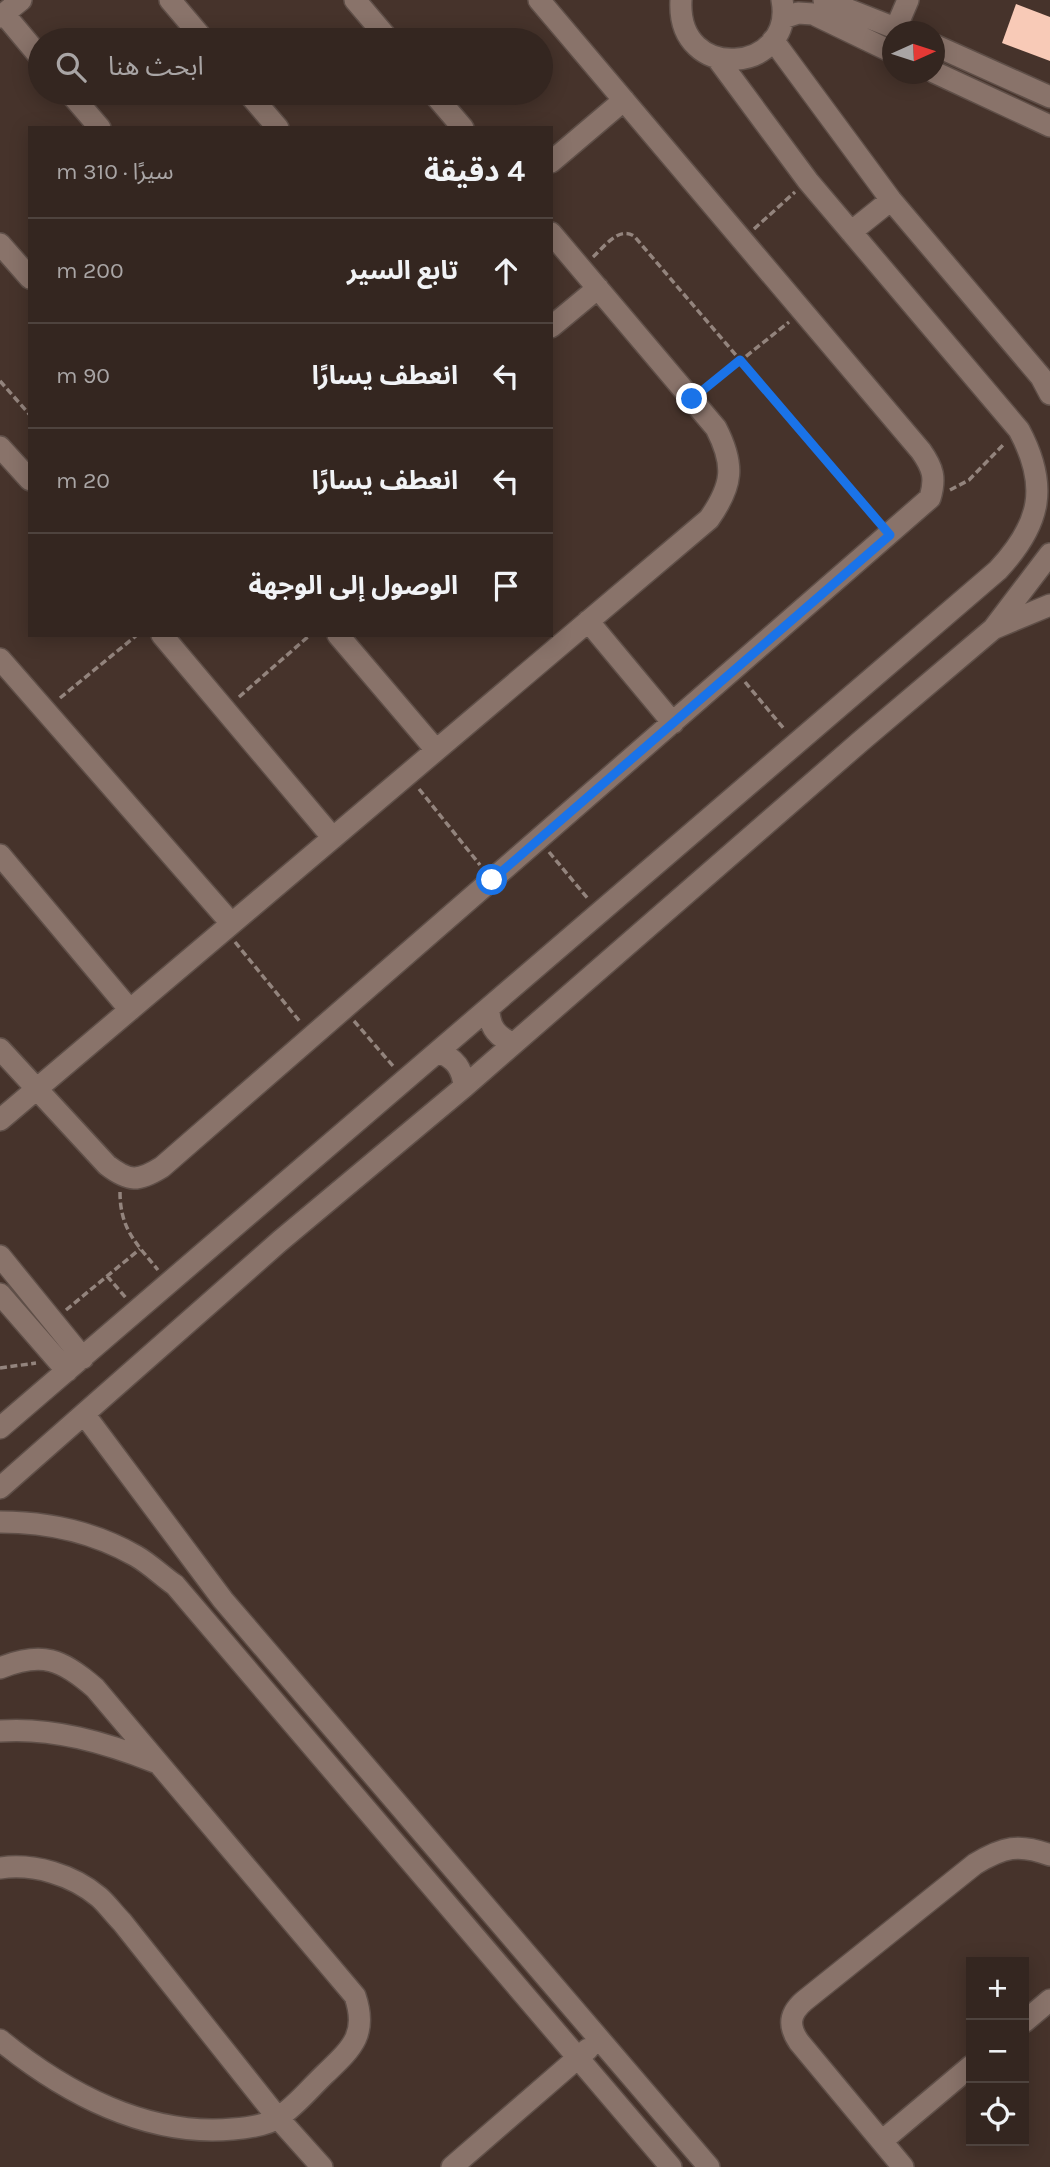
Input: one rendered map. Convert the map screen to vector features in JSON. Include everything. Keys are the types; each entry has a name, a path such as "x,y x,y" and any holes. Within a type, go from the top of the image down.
{"street":[{"path":"21,0 2,16 28,44"},
{"path":"170,0 194,28"},
{"path":"355,0 379,28"},
{"path":"0,1049 107,1166 124,1178 144,1178 162,1167 930,498 935,482 932,465 539,0"},
{"path":"824,0 882,23"},
{"path":"903,21 908,0"},
{"path":"677,4 688,36 706,54 717,58 742,60 764,49 773,40 782,9 813,14 882,47"},
{"path":"773,40 891,200 1047,383"},
{"path":"945,50 1050,97"},
{"path":"0,1428 69,1363 136,1310 438,1052 998,570 1018,549 1032,522 1037,494 1034,464 1019,429 808,180 717,58"},
{"path":"945,77 1050,126"},
{"path":"553,160 624,100"},
{"path":"81,105 98,126"},
{"path":"258,105 276,126"},
{"path":"443,105 461,126"},
{"path":"851,232 891,200"},
{"path":"0,1120 709,519 723,499 730,475 727,450 716,428 553,235"},
{"path":"0,244 28,276"},
{"path":"553,325 598,288"},
{"path":"0,447 28,475"},
{"path":"0,1489 280,1241 464,1087 993,629 1050,554"},
{"path":"993,629 1050,605"},
{"path":"589,621 673,723"},
{"path":"164,637 333,838"},
{"path":"340,637 436,750"},
{"path":"5,674 44,711 228,927"},
{"path":"0,855 130,1010"},
{"path":"488,1009 489,1018 497,1034 513,1043"},
{"path":"438,1052 454,1061 463,1078 464,1087"},
{"path":"0,1256 54,1320 69,1363"},
{"path":"26,1287 4,1298 69,1363"},
{"path":"84,1414 223,1600 709,2167"},
{"path":"0,1522 49,1525 95,1536 137,1557 175,1586 671,2167"},
{"path":"0,1668 21,1660 49,1660 75,1670 95,1688 345,1983 360,2012 360,2028 354,2044 278,2118 243,2128 208,2132 172,2128 138,2119 97,2102 22,2058 0,2039"},
{"path":"0,1731 58,1734 108,1744 157,1762"},
{"path":"903,2167 791,2030 791,2018 796,2008 975,1864 996,1852 1015,1847 1033,1848 1050,1855"},
{"path":"0,1868 38,1868 70,1878 99,1897 122,1922 278,2118 322,2167"},
{"path":"1026,2020 1050,2000"},
{"path":"452,2167 599,2039"},
{"path":"882,2141 966,2070"}],"path":[{"path":"742,240 808,180"},
{"path":"581,267 621,232 634,236 890,535"},
{"path":"692,399 802,311"},
{"path":"0,381 28,413"},
{"path":"930,498 969,480 1019,429"},
{"path":"44,711 135,637"},
{"path":"225,709 308,637"},
{"path":"735,670 796,743"},
{"path":"408,775 492,880"},
{"path":"539,840 600,913"},
{"path":"228,927 312,1037"},
{"path":"344,1009 404,1080"},
{"path":"124,1178 120,1192 123,1222 129,1235 168,1283"},
{"path":"54,1320 141,1249"},
{"path":"107,1276 136,1310"},
{"path":"0,1368 69,1363"}],"building":[{"path":"1016,4 1050,17 1050,61 1002,43"}],"route":[{"path":"492,880 890,535 740,360 692,399"}]}
